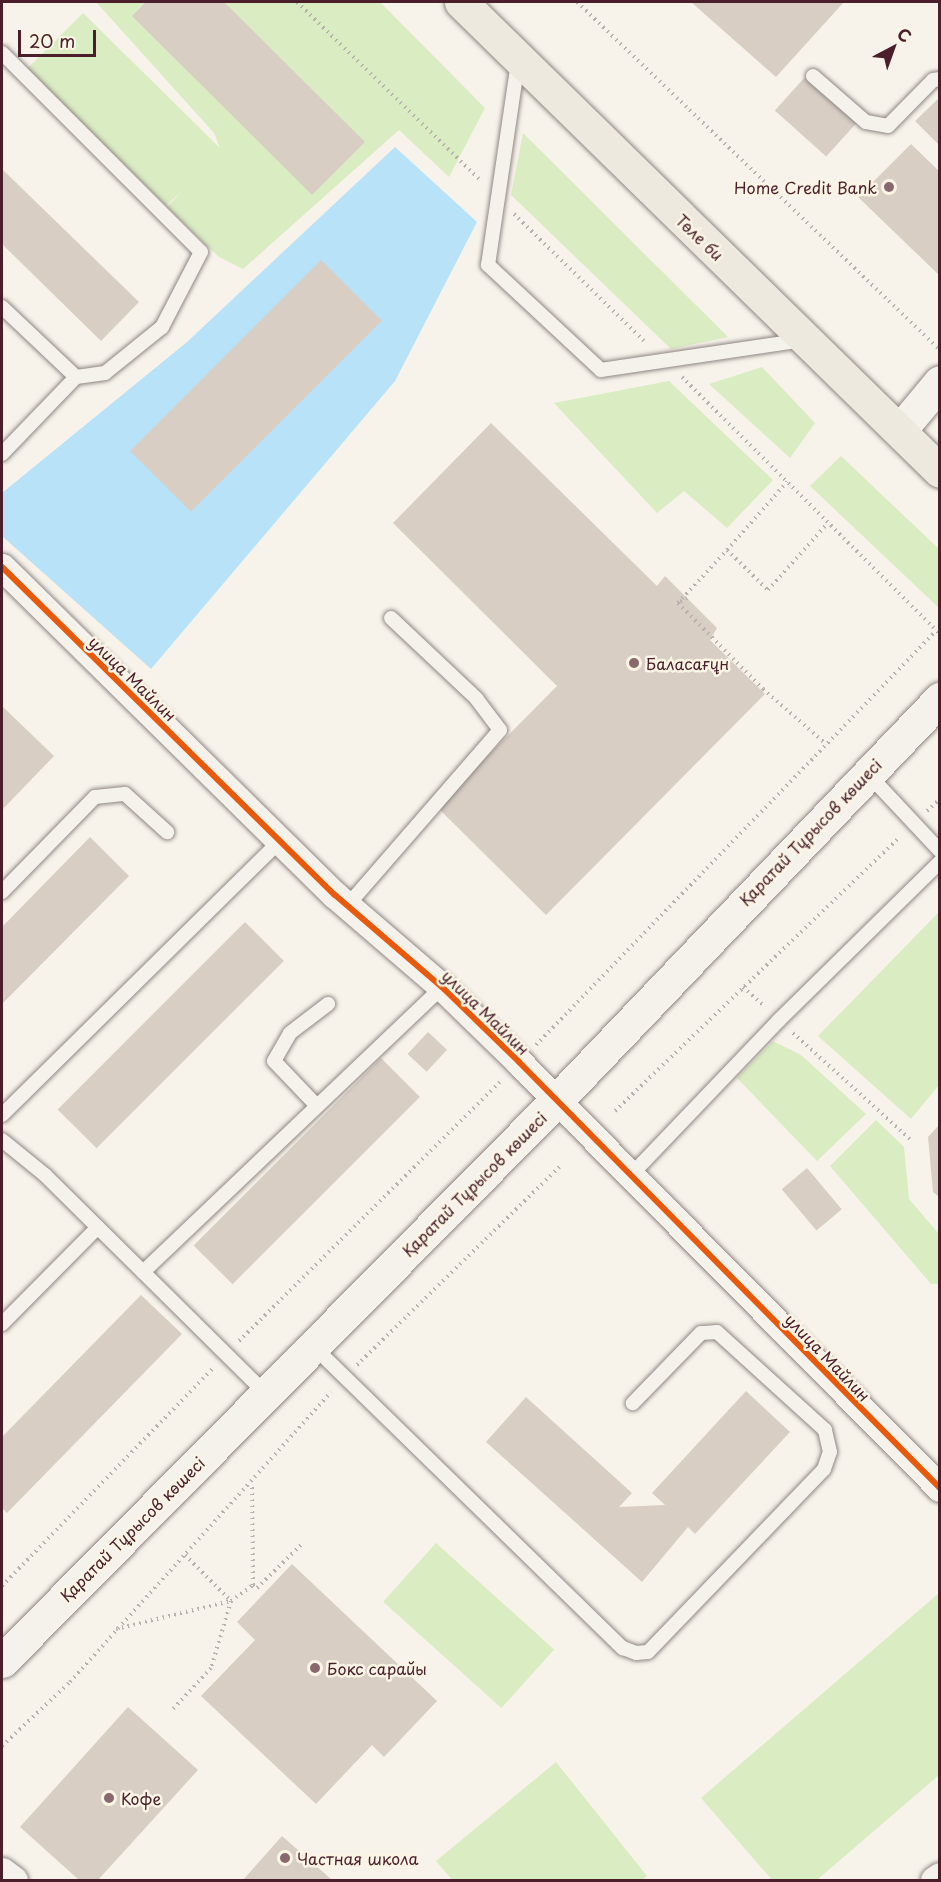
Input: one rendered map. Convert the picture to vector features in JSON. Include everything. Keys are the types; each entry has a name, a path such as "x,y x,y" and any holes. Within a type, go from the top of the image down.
{"main road":[{"name":"Төле би","path":"461,2 804,339 900,430 939,471"},
{"path":"900,430 939,382"},
{"name":"Қаратай Тұрысов көшесі","path":"2,1661 557,1101 866,772 939,699"}],"street":[{"name":"улица Майлин","path":"2,567 347,906 442,987 519,1062 939,1488"},
{"path":"2,1871 14,1881"},
{"path":"934,1881 939,1876"}],"lane":[{"path":"2,54 201,252 162,327 105,373 76,377 2,454"},
{"path":"518,60 488,265 601,370 804,339"},
{"path":"813,76 866,122 888,126 933,80 939,79"},
{"path":"2,307 76,377"},
{"path":"347,906 500,730 477,699 391,618"},
{"path":"866,772 939,851"},
{"path":"2,892 95,797 125,794 167,832"},
{"path":"2,1115 280,841"},
{"path":"632,1175 779,1020 939,862"},
{"path":"143,1272 442,987"},
{"path":"317,1106 274,1061 290,1033 328,1004"},
{"path":"2,1140 45,1175 266,1394"},
{"path":"2,1324 98,1227"},
{"path":"314,1346 344,1379 623,1648 636,1653 648,1652 824,1468 830,1452 825,1430 717,1332 701,1334 633,1403"}],"path":[{"path":"237,1344 519,1062 826,744 938,633 664,360 297,2"},
{"path":"578,2 939,350"},
{"path":"678,603 787,482"},
{"path":"727,550 768,590 828,523"},
{"path":"678,603 687,598"},
{"path":"678,603 763,689 826,744"},
{"path":"615,1111 939,799"},
{"path":"810,1049 910,1139"},
{"path":"2,1746 70,1682 344,1379 562,1164"},
{"path":"2,1586 221,1360"},
{"path":"252,1482 253,1585"},
{"path":"253,1585 257,1588 303,1543"},
{"path":"185,1556 231,1601"},
{"path":"116,1629 231,1601 253,1585"},
{"path":"173,1709 211,1668 231,1601"}],"green space":[{"path":"96,2 380,2 485,108 449,177 399,130 243,269 219,257 167,207 183,190 166,206 27,69 83,13 220,148 214,133"},
{"path":"523,133 728,337 671,349 511,195"},
{"path":"762,367 815,423 790,458 709,384"},
{"path":"669,381 773,480 727,528 684,491 657,513 554,403"},
{"path":"841,456 939,549 939,608 810,486"},
{"path":"939,912 939,1085 911,1119 818,1036"},
{"path":"773,1041 801,1055 866,1114 817,1161 737,1078"},
{"path":"876,1120 904,1147 909,1199 939,1234 939,1284 931,1284 830,1166"},
{"path":"436,1543 554,1649 501,1708 383,1602"},
{"path":"939,1593 939,1775 817,1880 772,1880 701,1798"},
{"path":"556,1762 647,1876 642,1880 452,1880 436,1861"}],"water":[{"path":"395,147 477,222 395,381 151,669 2,536 2,493 187,342"}],"building":[{"path":"146,2 224,2 365,142 312,195 132,16"},
{"path":"691,2 844,2 776,77"},
{"path":"805,77 856,123 826,157 775,110"},
{"path":"940,97 940,146 915,121"},
{"path":"911,144 940,172 940,276 858,197"},
{"path":"2,169 139,302 101,341 2,244"},
{"path":"321,260 382,321 191,512 130,451"},
{"name":"Баласағұн","path":"491,423 657,586 665,576 717,628 710,640 765,694 546,915 437,807 557,686 393,523"},
{"path":"2,706 54,756 2,810"},
{"path":"90,837 129,876 2,1004 2,927"},
{"path":"245,922 284,961 97,1148 58,1109"},
{"path":"428,1032 447,1050 427,1072 408,1054"},
{"path":"381,1058 420,1097 233,1284 194,1245"},
{"path":"940,1124 940,1198 933,1192 928,1137"},
{"path":"807,1168 842,1209 816,1231 782,1189"},
{"path":"141,1295 182,1334 7,1513 2,1508 2,1437"},
{"path":"746,1391 790,1432 695,1534 688,1527 642,1582 486,1442 526,1397 632,1493 619,1507 665,1505 652,1493"},
{"name":"Бокс сарайы","path":"292,1564 437,1701 384,1757 372,1745 316,1804 201,1696 255,1640 237,1622"},
{"name":"Кофе","path":"128,1707 198,1770 98,1880 79,1880 20,1827"},
{"name":"Частная школа","path":"282,1836 332,1880 243,1880"}],"cycle path":[{"path":"2,567 335,895 442,987 519,1062 940,1488"}],"place":[{"name":"Home Credit Bank","path":"889,187"},
{"name":"Баласағұн","path":"634,663"},
{"name":"Бокс сарайы","path":"315,1668"},
{"name":"Кофе","path":"109,1798"},
{"name":"Частная школа","path":"285,1858"}]}
